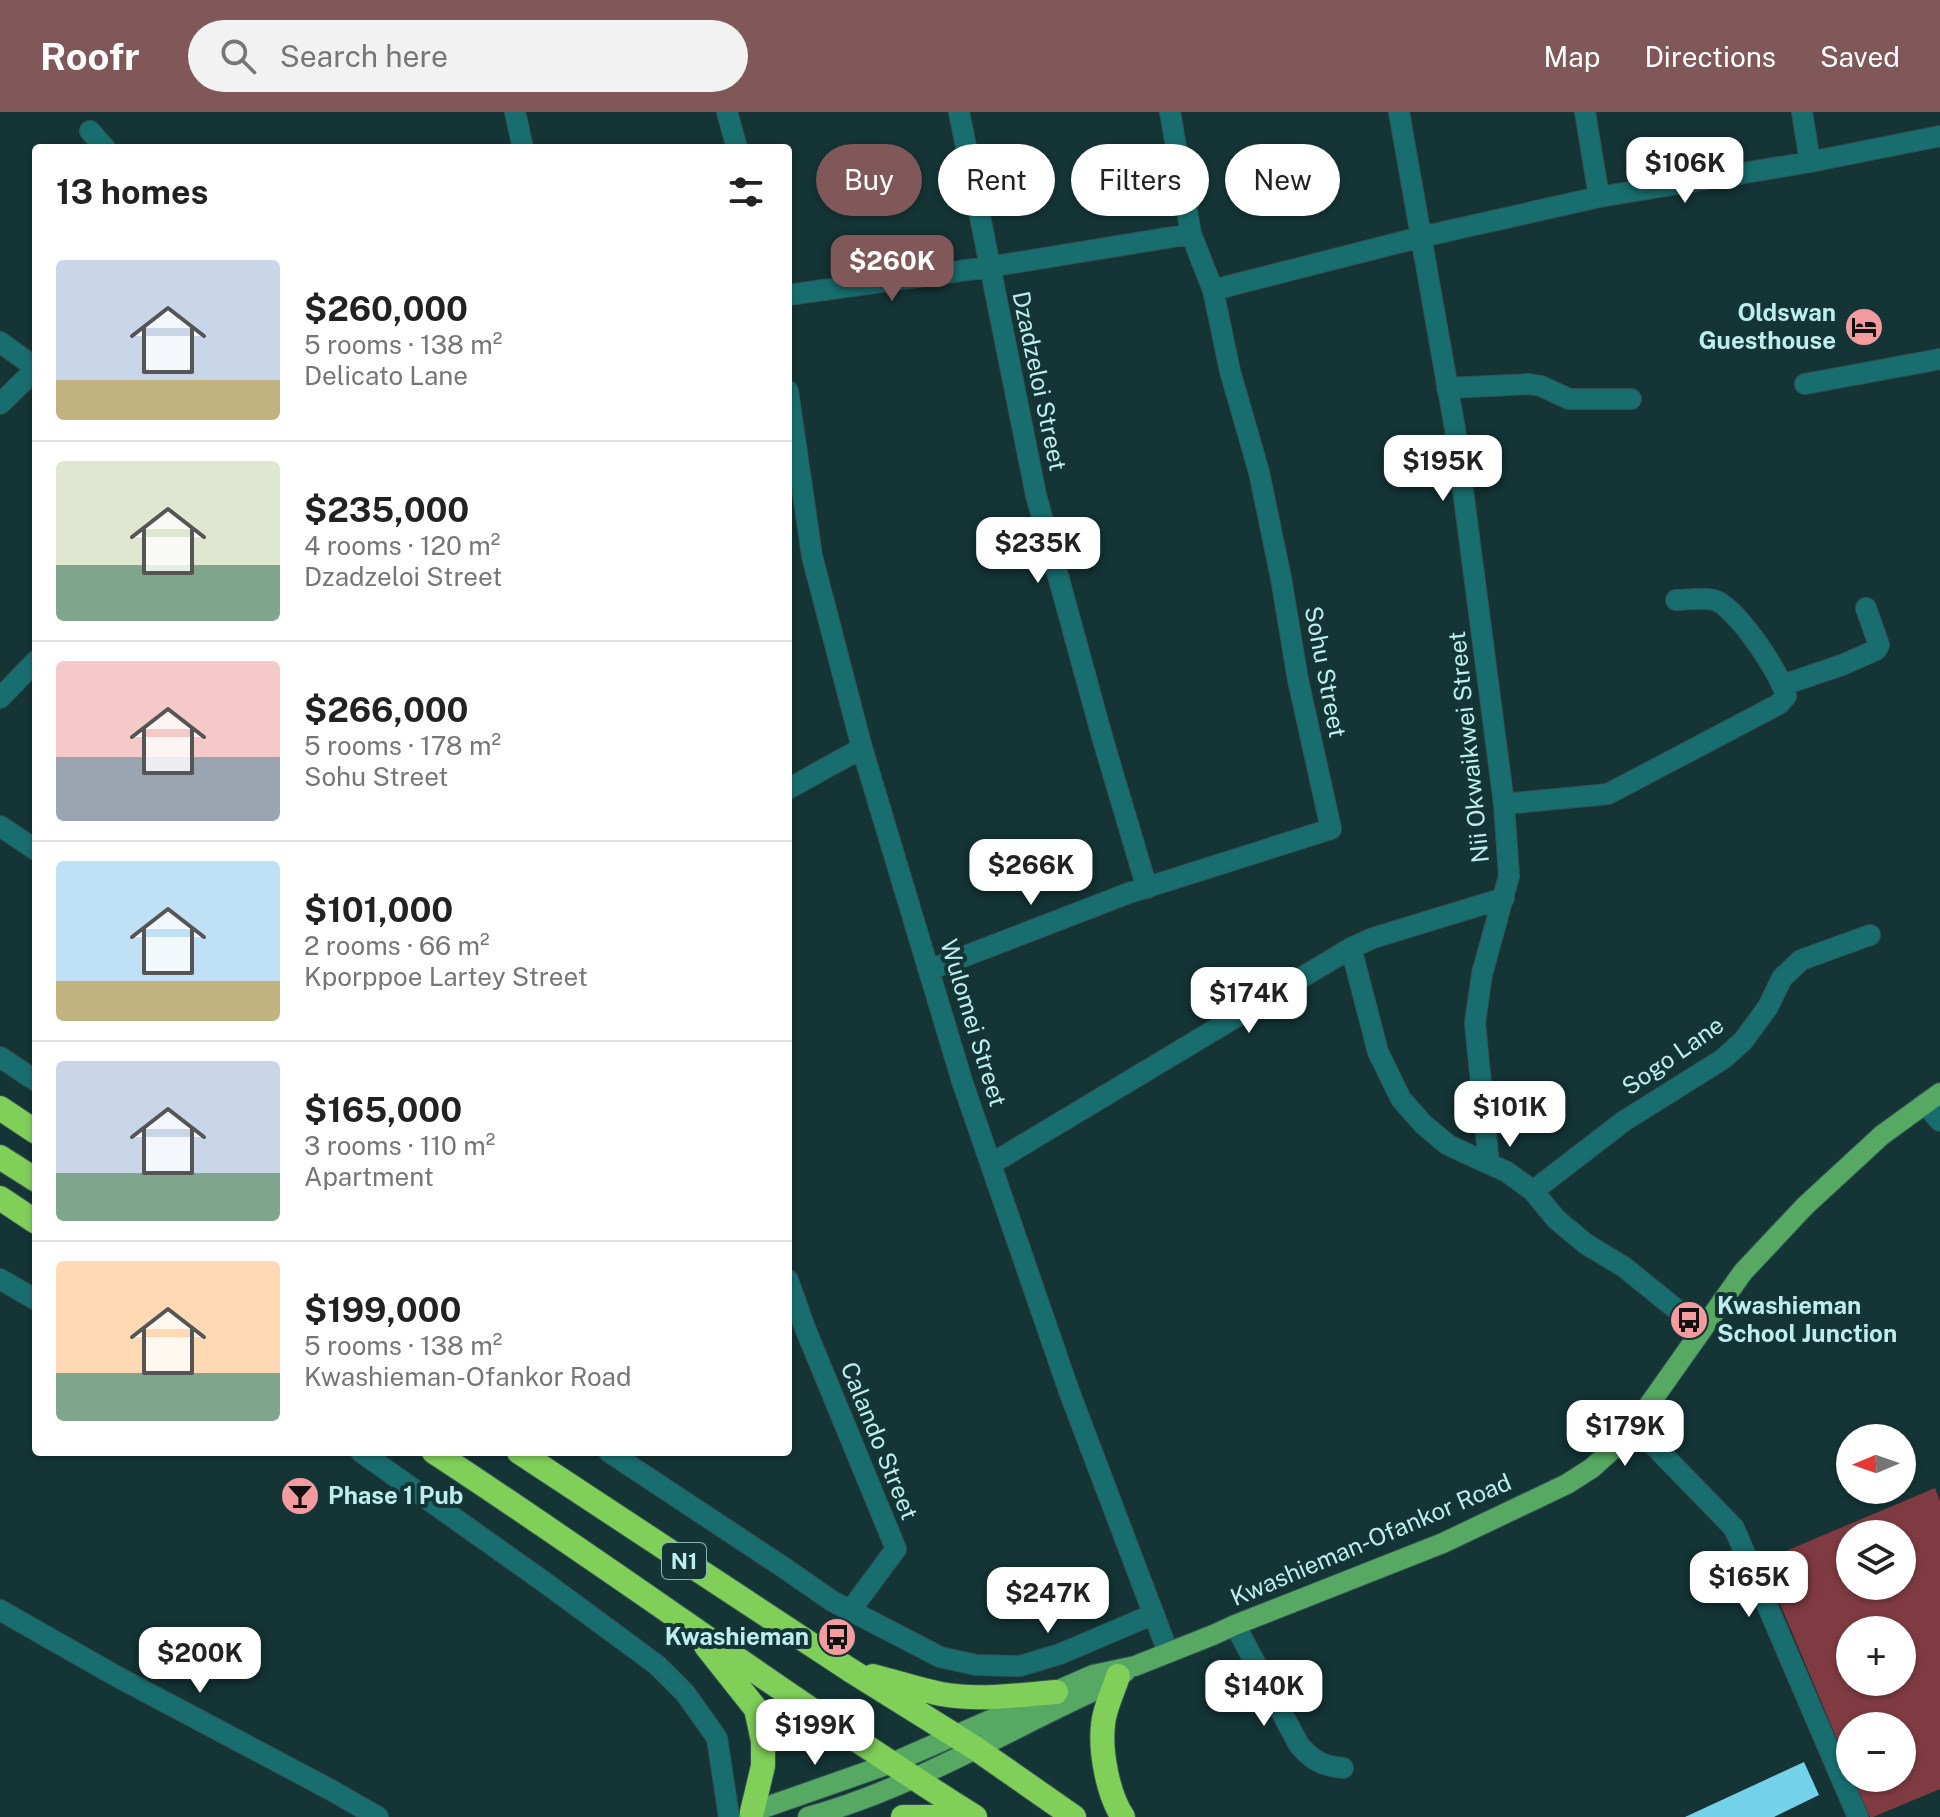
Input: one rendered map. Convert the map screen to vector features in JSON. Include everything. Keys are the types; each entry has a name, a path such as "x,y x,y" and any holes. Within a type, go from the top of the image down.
{"highway":[{"path":"0,1108 32,1129"},
{"path":"0,1157 32,1177"},
{"path":"0,1198 32,1219"},
{"name":"N1","path":"440,1456 975,1817"},
{"name":"N1","path":"525,1456 965,1742 1074,1817"},
{"path":"687,1623 756,1709 763,1741 763,1766 743,1815"},
{"path":"850,1670 941,1694 1001,1696 1056,1692"},
{"path":"1123,1817 1115,1806 1105,1769 1103,1724 1126,1671"},
{"path":"903,1817 955,1817"}],"main road":[{"name":"Kwashieman-Ofankor Road","path":"743,1815 892,1763 965,1742 1098,1689 1126,1671 1168,1652 1443,1543 1567,1484 1592,1468 1634,1425 1743,1272 1805,1206 1882,1135 1932,1099"},
{"name":"Kwashieman-Ofankor Road","path":"808,1817 839,1809 913,1778 965,1742 1093,1675 1126,1671"}],"street":[{"path":"515,112 522,144"},
{"path":"727,112 736,144"},
{"name":"Dzadzeloi Street","path":"959,112 1036,495 1147,888"},
{"name":"Sohu Street","path":"929,970 1114,898 1331,829 1298,680 1259,472 1230,371 1213,290 1191,234 1170,112"},
{"name":"Nii Okwaikwei Street","path":"1399,112 1447,388 1504,804 1509,876 1482,974 1475,1023 1489,1164"},
{"path":"1585,112 1599,197"},
{"path":"1802,112 1810,162"},
{"path":"90,131 101,144"},
{"path":"1213,290 1421,237 1599,197 1810,162 1940,136"},
{"path":"792,294 1191,234"},
{"path":"0,342 32,365"},
{"path":"1805,384 1940,359"},
{"path":"0,404 32,372"},
{"path":"1447,388 1529,384 1569,399 1631,399"},
{"name":"Wulomei Street","path":"792,418 812,556 862,748 962,1081 1069,1391 1168,1652"},
{"path":"1504,804 1608,794 1779,704 1786,696 1783,685 1750,633 1731,612 1717,600 1676,600"},
{"path":"1783,685 1851,662 1876,650 1879,645 1866,608"},
{"path":"0,698 32,665"},
{"path":"792,787 862,748"},
{"path":"0,826 32,847"},
{"path":"991,1164 1351,948 1373,938 1504,898"},
{"name":"Sogo Lane","path":"1533,1191 1624,1121 1723,1059 1743,1041 1768,1007 1782,978 1801,960 1870,935"},
{"path":"1351,948 1378,1052 1401,1099 1423,1124 1448,1145 1507,1172 1533,1191 1556,1219 1586,1244 1624,1267 1702,1330"},
{"path":"0,1057 32,1078"},
{"path":"1932,1099 1940,1121"},
{"path":"0,1279 32,1298"},
{"name":"Calando Street","path":"792,1291 896,1549 850,1611"},
{"path":"1634,1425 1734,1528 1858,1817"},
{"path":"367,1456 657,1665 685,1693 717,1738 743,1815"},
{"path":"615,1456 814,1589 940,1657 976,1665 1020,1666 1060,1654 1154,1614"},
{"path":"0,1610 378,1817"},
{"path":"1235,1625 1299,1745 1310,1758 1324,1766 1343,1768"}],"shaded area":[{"path":"1935,1488 1940,1501 1940,1789 1873,1817 1870,1817 1859,1792 1916,1792 1916,1712 1836,1712 1836,1737 1762,1561 1836,1530 1836,1600 1916,1600 1916,1520 1859,1520 1897,1504 1916,1504 1916,1496"}],"building":[{"path":"1804,1762 1819,1795 1774,1817 1685,1817"}],"place":[{"name":"Oldswan Guesthouse","path":"1864,327"},
{"name":"Kwashieman School Junction","path":"1689,1320"},
{"name":"Phase 1 Pub","path":"300,1496"},
{"name":"Kwashieman","path":"837,1637"}]}
